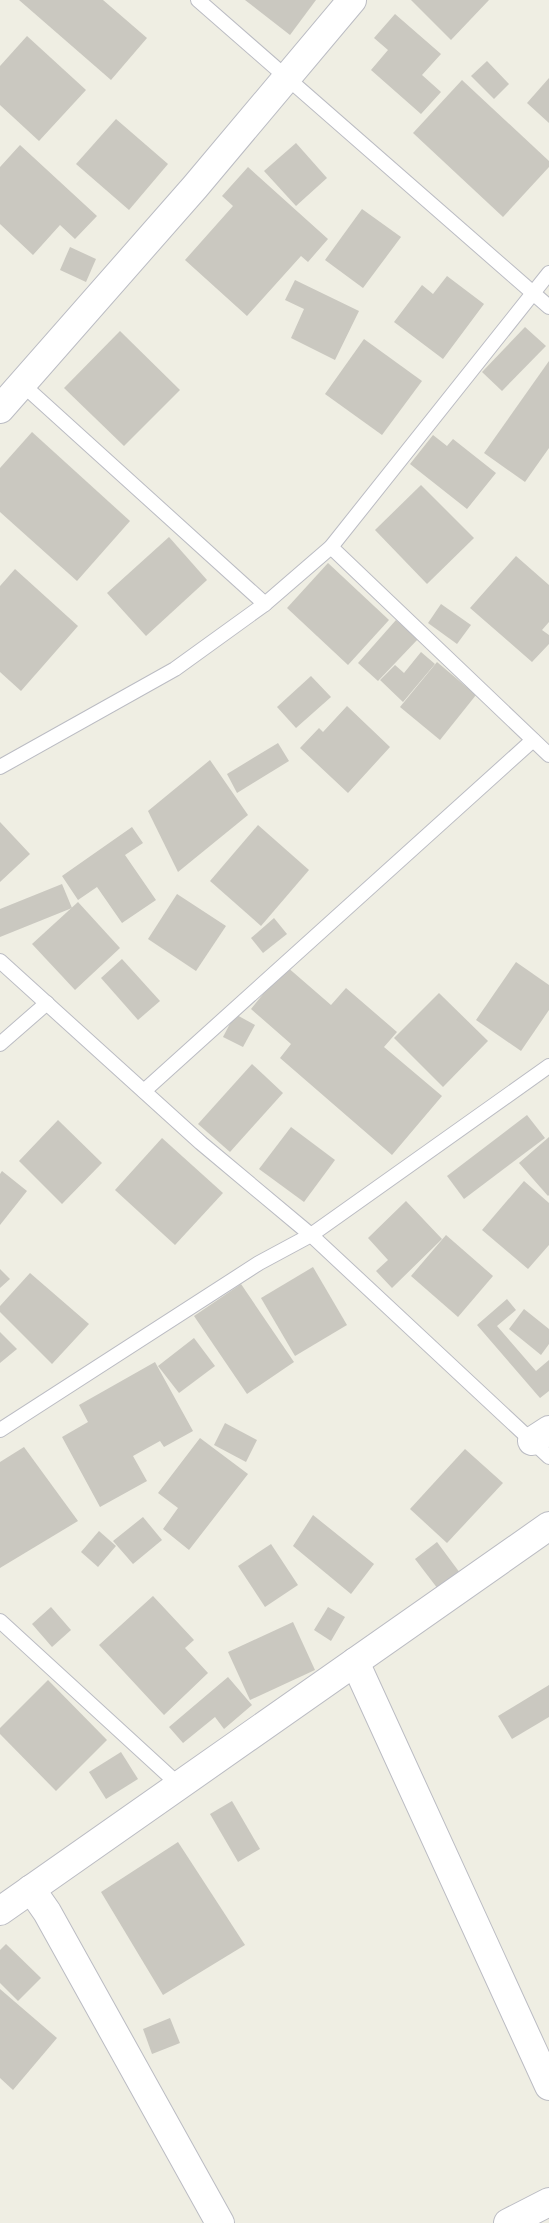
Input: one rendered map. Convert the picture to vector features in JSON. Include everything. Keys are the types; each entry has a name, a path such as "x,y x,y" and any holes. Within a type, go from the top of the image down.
{"street":[{"path":"0,409 194,188 352,0"},
{"path":"0,1911 549,1526"},
{"path":"355,1662 549,2086"},
{"path":"31,1889 47,1912 220,2223"},
{"path":"508,2223 549,2202"}],"lane":[{"path":"198,0 549,307"},
{"path":"0,767 175,669 265,604 331,547 549,273"},
{"path":"22,384 265,604"},
{"path":"331,547 549,755"},
{"path":"144,1091 532,740"},
{"path":"0,961 201,1142 310,1235 543,1443"},
{"path":"0,1044 47,1003"},
{"path":"0,1430 259,1263 310,1235 549,1066"},
{"path":"0,1621 180,1786"}],"building":[{"path":"19,0 103,0 147,38 111,80"},
{"path":"245,0 316,0 290,35"},
{"path":"411,0 489,0 451,40"},
{"path":"395,14 441,54 422,75 441,92 421,114 371,70 388,50 374,38"},
{"path":"27,36 86,90 39,141 0,105 0,66"},
{"path":"487,61 509,84 494,99 471,76"},
{"path":"549,78 549,123 527,103"},
{"path":"462,80 549,161 549,167 503,217 413,133"},
{"path":"116,119 168,164 129,210 76,164"},
{"path":"296,143 327,178 296,206 264,171"},
{"path":"20,145 97,216 75,239 60,225 33,255 0,224 0,167"},
{"path":"248,167 328,239 308,262 301,256 247,316 185,260 233,206 222,196"},
{"path":"362,209 401,237 363,288 325,260"},
{"path":"70,247 96,259 86,282 60,270"},
{"path":"447,276 484,304 443,359 394,322 422,285 433,294"},
{"path":"295,280 359,311 335,360 291,338 304,309 285,300"},
{"path":"525,327 546,346 502,391 482,372"},
{"path":"120,331 180,390 124,446 64,388"},
{"path":"364,339 422,381 382,435 325,394"},
{"path":"549,361 549,448 525,482 484,453"},
{"path":"32,432 130,521 77,581 0,512 0,468"},
{"path":"433,435 447,446 453,439 496,473 467,509 410,464"},
{"path":"421,485 474,538 427,584 375,530"},
{"path":"169,537 207,580 146,636 107,593"},
{"path":"516,556 549,585 549,622 542,630 549,635 549,644 532,662 470,608"},
{"path":"328,563 389,620 348,665 287,608"},
{"path":"15,569 78,626 21,691 0,672 0,586"},
{"path":"441,604 471,625 457,644 428,623"},
{"path":"396,620 418,639 378,681 358,663"},
{"path":"421,652 435,664 403,702 380,680 395,665 404,673"},
{"path":"437,662 476,695 440,740 400,707"},
{"path":"311,676 331,697 296,728 277,707"},
{"path":"347,706 390,747 348,793 300,748 319,728 323,732"},
{"path":"278,743 289,761 237,793 227,774"},
{"path":"210,760 248,815 178,872 148,811"},
{"path":"0,822 30,854 0,882"},
{"path":"258,825 309,870 261,926 210,881"},
{"path":"132,827 143,843 125,855 156,900 122,923 97,887 78,900 62,876"},
{"path":"62,884 72,908 0,937 0,909"},
{"path":"177,894 226,926 196,971 148,939"},
{"path":"78,902 120,948 75,990 32,944"},
{"path":"274,918 287,934 263,953 251,938"},
{"path":"122,959 160,1001 138,1020 101,978"},
{"path":"516,962 549,985 549,1010 521,1051 476,1020"},
{"path":"286,966 331,1005 346,988 397,1032 384,1047 442,1096 392,1155 280,1058 291,1044 251,1009"},
{"path":"439,993 488,1041 443,1087 394,1038"},
{"path":"235,1014 255,1025 243,1047 223,1037"},
{"path":"252,1064 283,1093 230,1152 198,1124"},
{"path":"527,1115 545,1138 464,1199 447,1176"},
{"path":"58,1120 102,1163 62,1204 19,1161"},
{"path":"291,1127 335,1160 304,1202 259,1169"},
{"path":"549,1137 549,1195 548,1196 519,1163"},
{"path":"162,1138 223,1193 175,1245 115,1190"},
{"path":"2,1171 27,1191 0,1225 0,1174"},
{"path":"524,1181 549,1203 549,1245 528,1269 482,1230"},
{"path":"406,1201 442,1239 392,1288 376,1271 388,1260 368,1238"},
{"path":"446,1235 493,1276 458,1317 411,1276"},
{"path":"313,1267 347,1325 295,1356 261,1298"},
{"path":"0,1269 10,1279 0,1288"},
{"path":"30,1273 89,1324 52,1364 0,1312 0,1306"},
{"path":"241,1284 294,1362 247,1394 194,1316"},
{"path":"507,1299 516,1310 497,1326 536,1371 549,1360 549,1391 540,1398 477,1325"},
{"path":"524,1309 549,1329 549,1344 541,1355 509,1329"},
{"path":"0,1332 17,1349 0,1363"},
{"path":"194,1338 215,1366 179,1393 158,1366"},
{"path":"155,1362 193,1431 164,1447 160,1441 133,1456 147,1481 100,1507 62,1437 88,1422 79,1405"},
{"path":"225,1423 257,1440 246,1462 214,1445"},
{"path":"200,1438 248,1474 189,1550 163,1529 178,1508 158,1493"},
{"path":"24,1447 78,1521 0,1568 0,1462"},
{"path":"465,1449 503,1483 447,1543 410,1509"},
{"path":"313,1515 374,1564 351,1594 293,1546"},
{"path":"143,1517 162,1540 133,1564 113,1541"},
{"path":"99,1531 116,1546 98,1567 81,1552"},
{"path":"437,1542 460,1573 438,1589 415,1559"},
{"path":"271,1544 298,1585 265,1607 238,1566"},
{"path":"153,1596 194,1640 185,1648 208,1673 164,1715 99,1645"},
{"path":"51,1607 71,1630 52,1647 32,1624"},
{"path":"328,1607 345,1617 331,1641 314,1630"},
{"path":"293,1622 315,1670 250,1700 228,1652"},
{"path":"228,1677 252,1705 224,1729 215,1717 183,1743 169,1727"},
{"path":"48,1680 107,1740 56,1791 0,1734 0,1728"},
{"path":"549,1685 549,1717 512,1739 498,1716"},
{"path":"121,1752 138,1779 106,1799 89,1772"},
{"path":"232,1801 260,1849 238,1862 210,1814"},
{"path":"178,1842 245,1945 163,1995 101,1892"},
{"path":"6,1944 41,1978 18,2001 0,1983 0,1950"},
{"path":"0,1989 57,2038 13,2090 0,2078"},
{"path":"170,2018 180,2043 152,2054 143,2029"}]}
